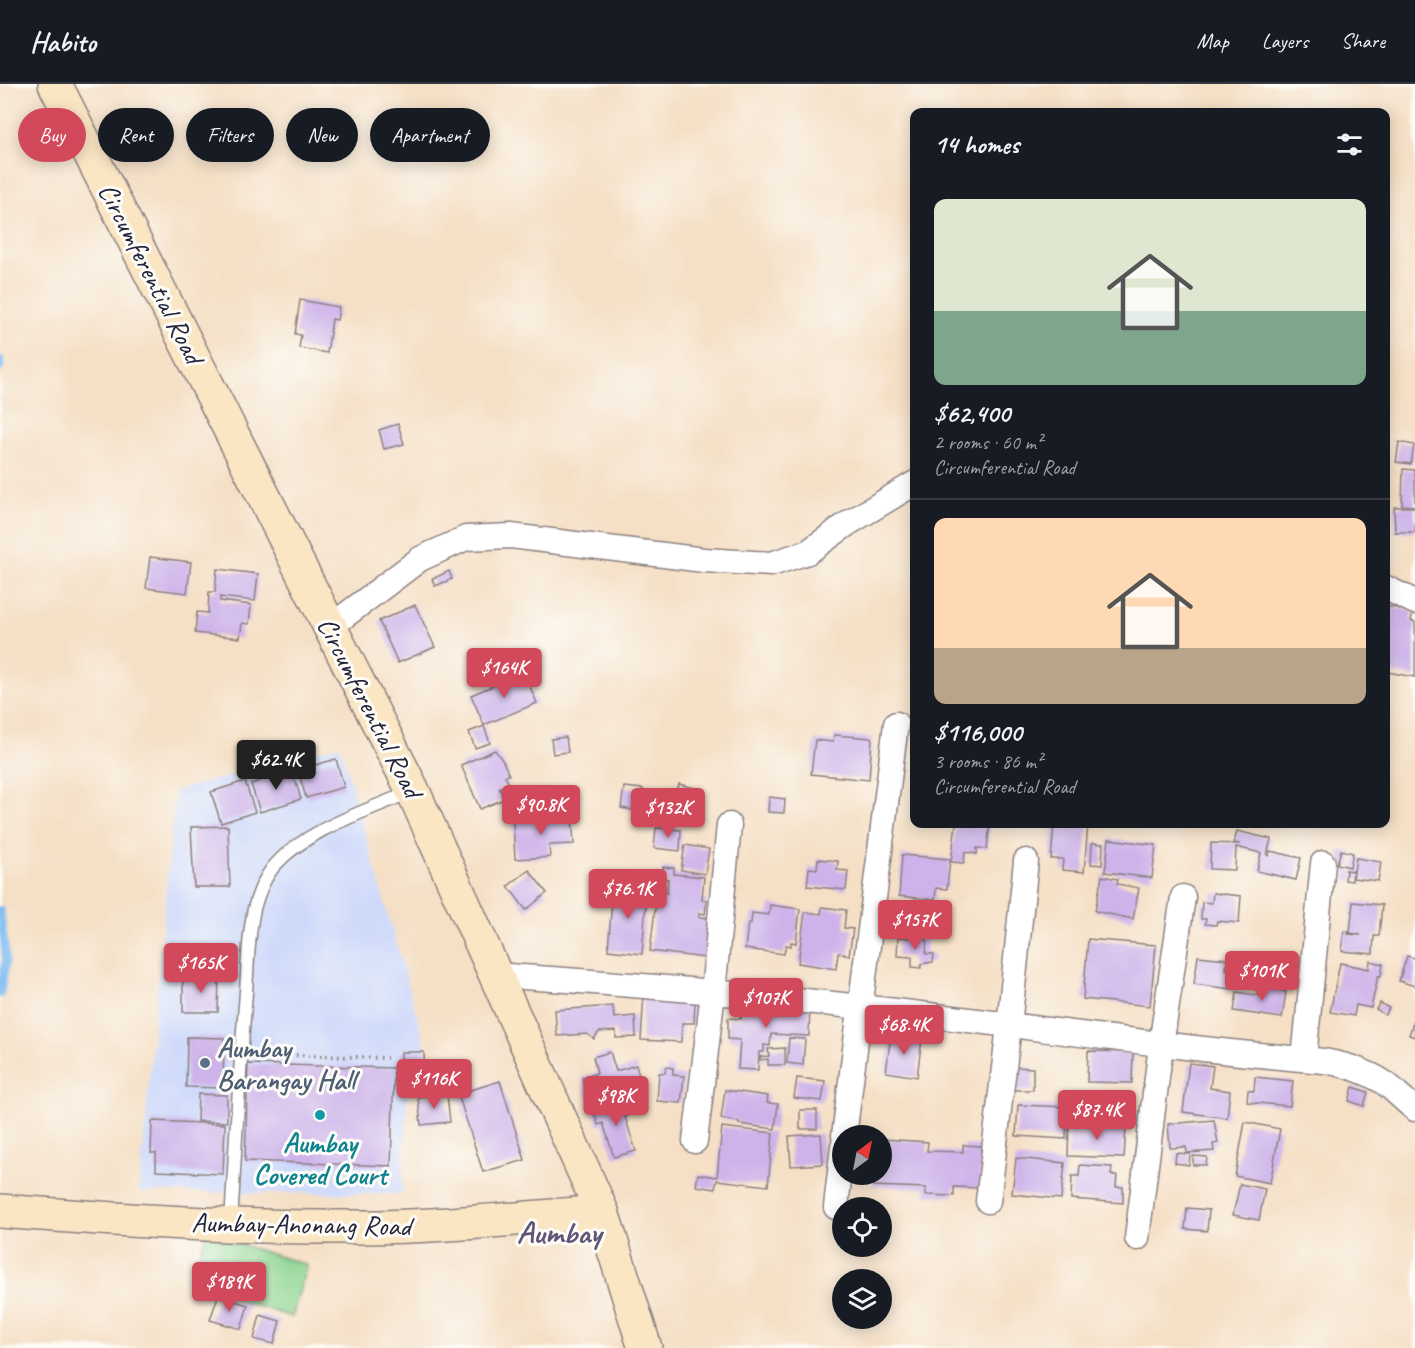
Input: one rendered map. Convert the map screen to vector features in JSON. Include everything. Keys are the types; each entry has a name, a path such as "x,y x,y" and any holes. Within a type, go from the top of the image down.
{"main road":[{"name":"Circumferential Road","path":"55,84 413,791 602,1212 645,1348"},
{"name":"Aumbay-Anonang Road","path":"0,1211 123,1220 370,1227 433,1225 602,1212"}],"street":[{"path":"330,627 420,559 466,538 511,536 681,557 771,564 808,552 847,524 910,486"},
{"path":"1390,590 1415,602"},
{"path":"845,1125 896,724"},
{"path":"695,1142 713,993 729,825"},
{"path":"988,1201 1026,861"},
{"path":"1304,1059 1323,863"},
{"path":"1137,1238 1161,1045 1183,897"},
{"path":"494,975 592,981 859,1007 1161,1045 1304,1059 1344,1065 1367,1073 1388,1085 1415,1108"}],"lane":[{"path":"231,1224 241,1054 255,908 264,882 275,865 296,846 317,833 413,791"}],"path":[{"path":"241,1054 387,1059"}],"shaded area":[{"path":"340,745 426,1048 428,1092 408,1093 402,1194 139,1192 175,791"}],"green space":[{"path":"206,1234 307,1265 292,1317 190,1285"}],"building":[{"path":"300,300 339,307 337,320 332,319 327,353 299,348 301,335 295,334"},
{"path":"398,424 404,444 384,449 379,430"},
{"path":"1399,442 1414,445 1411,464 1396,462"},
{"path":"1403,469 1415,470 1415,506 1402,505"},
{"path":"1394,507 1415,507 1415,532 1395,532"},
{"path":"150,557 191,562 187,593 146,588"},
{"path":"217,569 258,574 255,601 220,597 220,601 251,605 249,624 242,623 240,638 195,633 197,612 208,613 209,592 215,592"},
{"path":"449,571 452,579 435,586 432,579"},
{"path":"415,605 435,647 398,663 379,621"},
{"path":"1390,607 1413,611 1411,621 1415,622 1415,677 1390,673"},
{"path":"524,673 537,703 484,725 471,695"},
{"path":"484,726 490,743 475,748 469,732"},
{"path":"834,735 872,738 869,780 811,774 815,740 833,742"},
{"path":"566,737 568,752 553,754 551,739"},
{"path":"495,750 509,775 505,776 509,784 499,788 504,799 480,809 461,765"},
{"path":"336,759 344,787 306,798 298,770"},
{"path":"292,770 301,799 260,812 251,784"},
{"path":"245,781 255,812 221,823 211,792"},
{"path":"679,784 702,790 694,816 672,810"},
{"path":"624,787 643,789 640,811 621,808"},
{"path":"769,797 785,799 784,813 768,812"},
{"path":"572,817 574,844 549,845 550,857 515,859 513,820"},
{"path":"228,826 230,887 194,887 191,827"},
{"path":"656,828 681,830 680,851 654,848"},
{"path":"955,828 990,828 987,849 977,848 977,854 965,852 964,863 951,862"},
{"path":"1054,828 1088,828 1084,872 1062,870 1063,859 1051,859"},
{"path":"1237,831 1271,839 1267,855 1269,856 1270,851 1301,858 1296,880 1257,871 1261,853 1236,847 1235,870 1210,869 1211,843 1240,844 1234,843"},
{"path":"1109,839 1156,845 1152,878 1105,872"},
{"path":"1092,843 1103,844 1102,865 1091,864"},
{"path":"685,845 709,849 705,874 681,870"},
{"path":"1341,850 1353,853 1350,867 1337,864"},
{"path":"902,855 950,859 947,889 936,888 935,900 899,896"},
{"path":"1356,858 1381,862 1378,881 1353,878"},
{"path":"818,859 838,861 837,870 848,871 846,890 807,886 809,868 817,869"},
{"path":"663,867 674,868 674,874 704,877 702,900 707,900 705,914 699,913 699,917 710,918 705,958 650,951 657,892 667,893 668,879 662,878"},
{"path":"529,870 547,893 526,910 508,886"},
{"path":"1346,870 1353,871 1352,881 1345,880"},
{"path":"1102,876 1118,879 1117,884 1139,888 1133,919 1095,911"},
{"path":"613,887 647,890 642,954 608,950"},
{"path":"1213,893 1241,896 1239,923 1217,921 1216,925 1205,924 1206,919 1201,919 1202,902 1212,903"},
{"path":"1353,902 1382,905 1379,936 1374,936 1373,954 1342,951 1344,931 1349,932 1348,934 1361,935 1350,933"},
{"path":"770,905 800,909 796,943 791,942 791,946 786,945 784,954 745,949 748,923 751,924 752,913 769,915"},
{"path":"822,907 846,910 844,928 853,929 849,955 838,953 836,969 798,963 805,912 821,914"},
{"path":"898,937 927,939 926,954 934,954 933,962 921,964 921,968 912,967 912,957 897,956"},
{"path":"1088,939 1156,945 1150,1006 1083,999"},
{"path":"1198,956 1227,959 1226,969 1234,970 1231,989 1194,984"},
{"path":"1407,956 1415,958 1415,986 1399,981"},
{"path":"1370,961 1383,964 1371,1008 1356,1005 1354,1016 1330,1012 1340,963 1369,969"},
{"path":"183,975 219,976 218,1012 183,1012"},
{"path":"1264,983 1277,984 1276,990 1286,992 1282,1018 1234,1011 1237,992 1262,996"},
{"path":"644,993 678,995 678,1001 695,1002 694,1023 682,1023 681,1042 641,1040"},
{"path":"1380,1003 1389,1008 1385,1015 1376,1009"},
{"path":"741,1005 810,1005 809,1036 771,1034 770,1046 764,1045 764,1052 759,1052 758,1070 738,1069 740,1040 728,1039 728,1018 741,1019"},
{"path":"613,1006 614,1018 635,1016 636,1037 616,1038 616,1031 599,1032 594,1039 587,1034 557,1036 555,1010"},
{"path":"1415,1017 1415,1037 1409,1035"},
{"path":"891,1035 922,1039 917,1077 886,1072"},
{"name":"Aumbay Barangay Hall","path":"187,1037 224,1038 223,1088 186,1087"},
{"path":"789,1038 805,1039 803,1065 787,1063"},
{"path":"785,1048 785,1065 768,1065 768,1059 760,1060 760,1057 769,1056 768,1049"},
{"path":"1088,1051 1133,1052 1132,1083 1087,1082"},
{"path":"401,1052 424,1052 425,1087 402,1087"},
{"path":"610,1052 616,1071 636,1065 643,1089 590,1105 582,1078 597,1073 593,1057"},
{"path":"1189,1063 1213,1066 1210,1088 1230,1091 1227,1118 1183,1112"},
{"name":"Aumbay Covered Court","path":"248,1064 394,1068 391,1166 245,1161"},
{"path":"666,1067 673,1068 673,1075 684,1076 681,1103 657,1101 659,1073 665,1073"},
{"path":"1014,1067 1033,1068 1033,1090 1010,1090"},
{"path":"1255,1077 1293,1081 1290,1106 1247,1102 1248,1090 1254,1091"},
{"path":"797,1078 825,1081 822,1101 794,1098"},
{"path":"500,1081 525,1160 483,1172 458,1094"},
{"path":"1353,1087 1368,1092 1364,1106 1349,1101"},
{"path":"725,1090 768,1096 767,1103 778,1104 775,1129 721,1119"},
{"path":"198,1094 227,1095 227,1122 197,1121"},
{"path":"447,1094 450,1122 421,1125 418,1097"},
{"path":"622,1099 636,1151 614,1157 603,1123 598,1125 593,1108"},
{"path":"1018,1105 1067,1107 1066,1139 1016,1136"},
{"path":"800,1110 817,1110 817,1129 800,1129"},
{"path":"1214,1120 1218,1143 1213,1144 1214,1151 1187,1153 1186,1147 1170,1148 1168,1124"},
{"path":"152,1121 225,1124 223,1174 156,1171 156,1153 151,1153"},
{"path":"1245,1122 1280,1129 1270,1183 1235,1176"},
{"path":"1069,1125 1126,1127 1124,1158 1068,1156"},
{"path":"722,1127 773,1133 768,1186 717,1180 715,1189 696,1186 698,1174 717,1177"},
{"path":"821,1134 823,1164 791,1166 789,1136"},
{"path":"892,1140 928,1142 927,1151 963,1152 963,1145 981,1146 980,1188 954,1187 954,1196 926,1195 926,1188 873,1186 892,1185"},
{"path":"1176,1153 1190,1154 1189,1165 1175,1163"},
{"path":"1193,1156 1207,1157 1206,1165 1193,1165"},
{"path":"1016,1158 1065,1163 1061,1199 1012,1194"},
{"path":"1080,1165 1112,1167 1111,1175 1117,1175 1116,1187 1123,1187 1123,1203 1071,1199 1072,1176 1079,1176"},
{"path":"1240,1184 1265,1189 1259,1220 1233,1215"},
{"path":"1187,1208 1209,1210 1207,1231 1185,1229"},
{"path":"218,1296 248,1305 241,1329 210,1320"},
{"path":"260,1315 280,1321 274,1344 254,1339"}],"waterway":[{"path":"0,359 0,367"},
{"path":"0,910 6,959 0,994"}],"place":[{"name":"Aumbay Barangay Hall","path":"205,1063"},
{"name":"Aumbay Covered Court","path":"320,1115"}],"district":[{"name":"Aumbay","path":"559,1232"}]}
